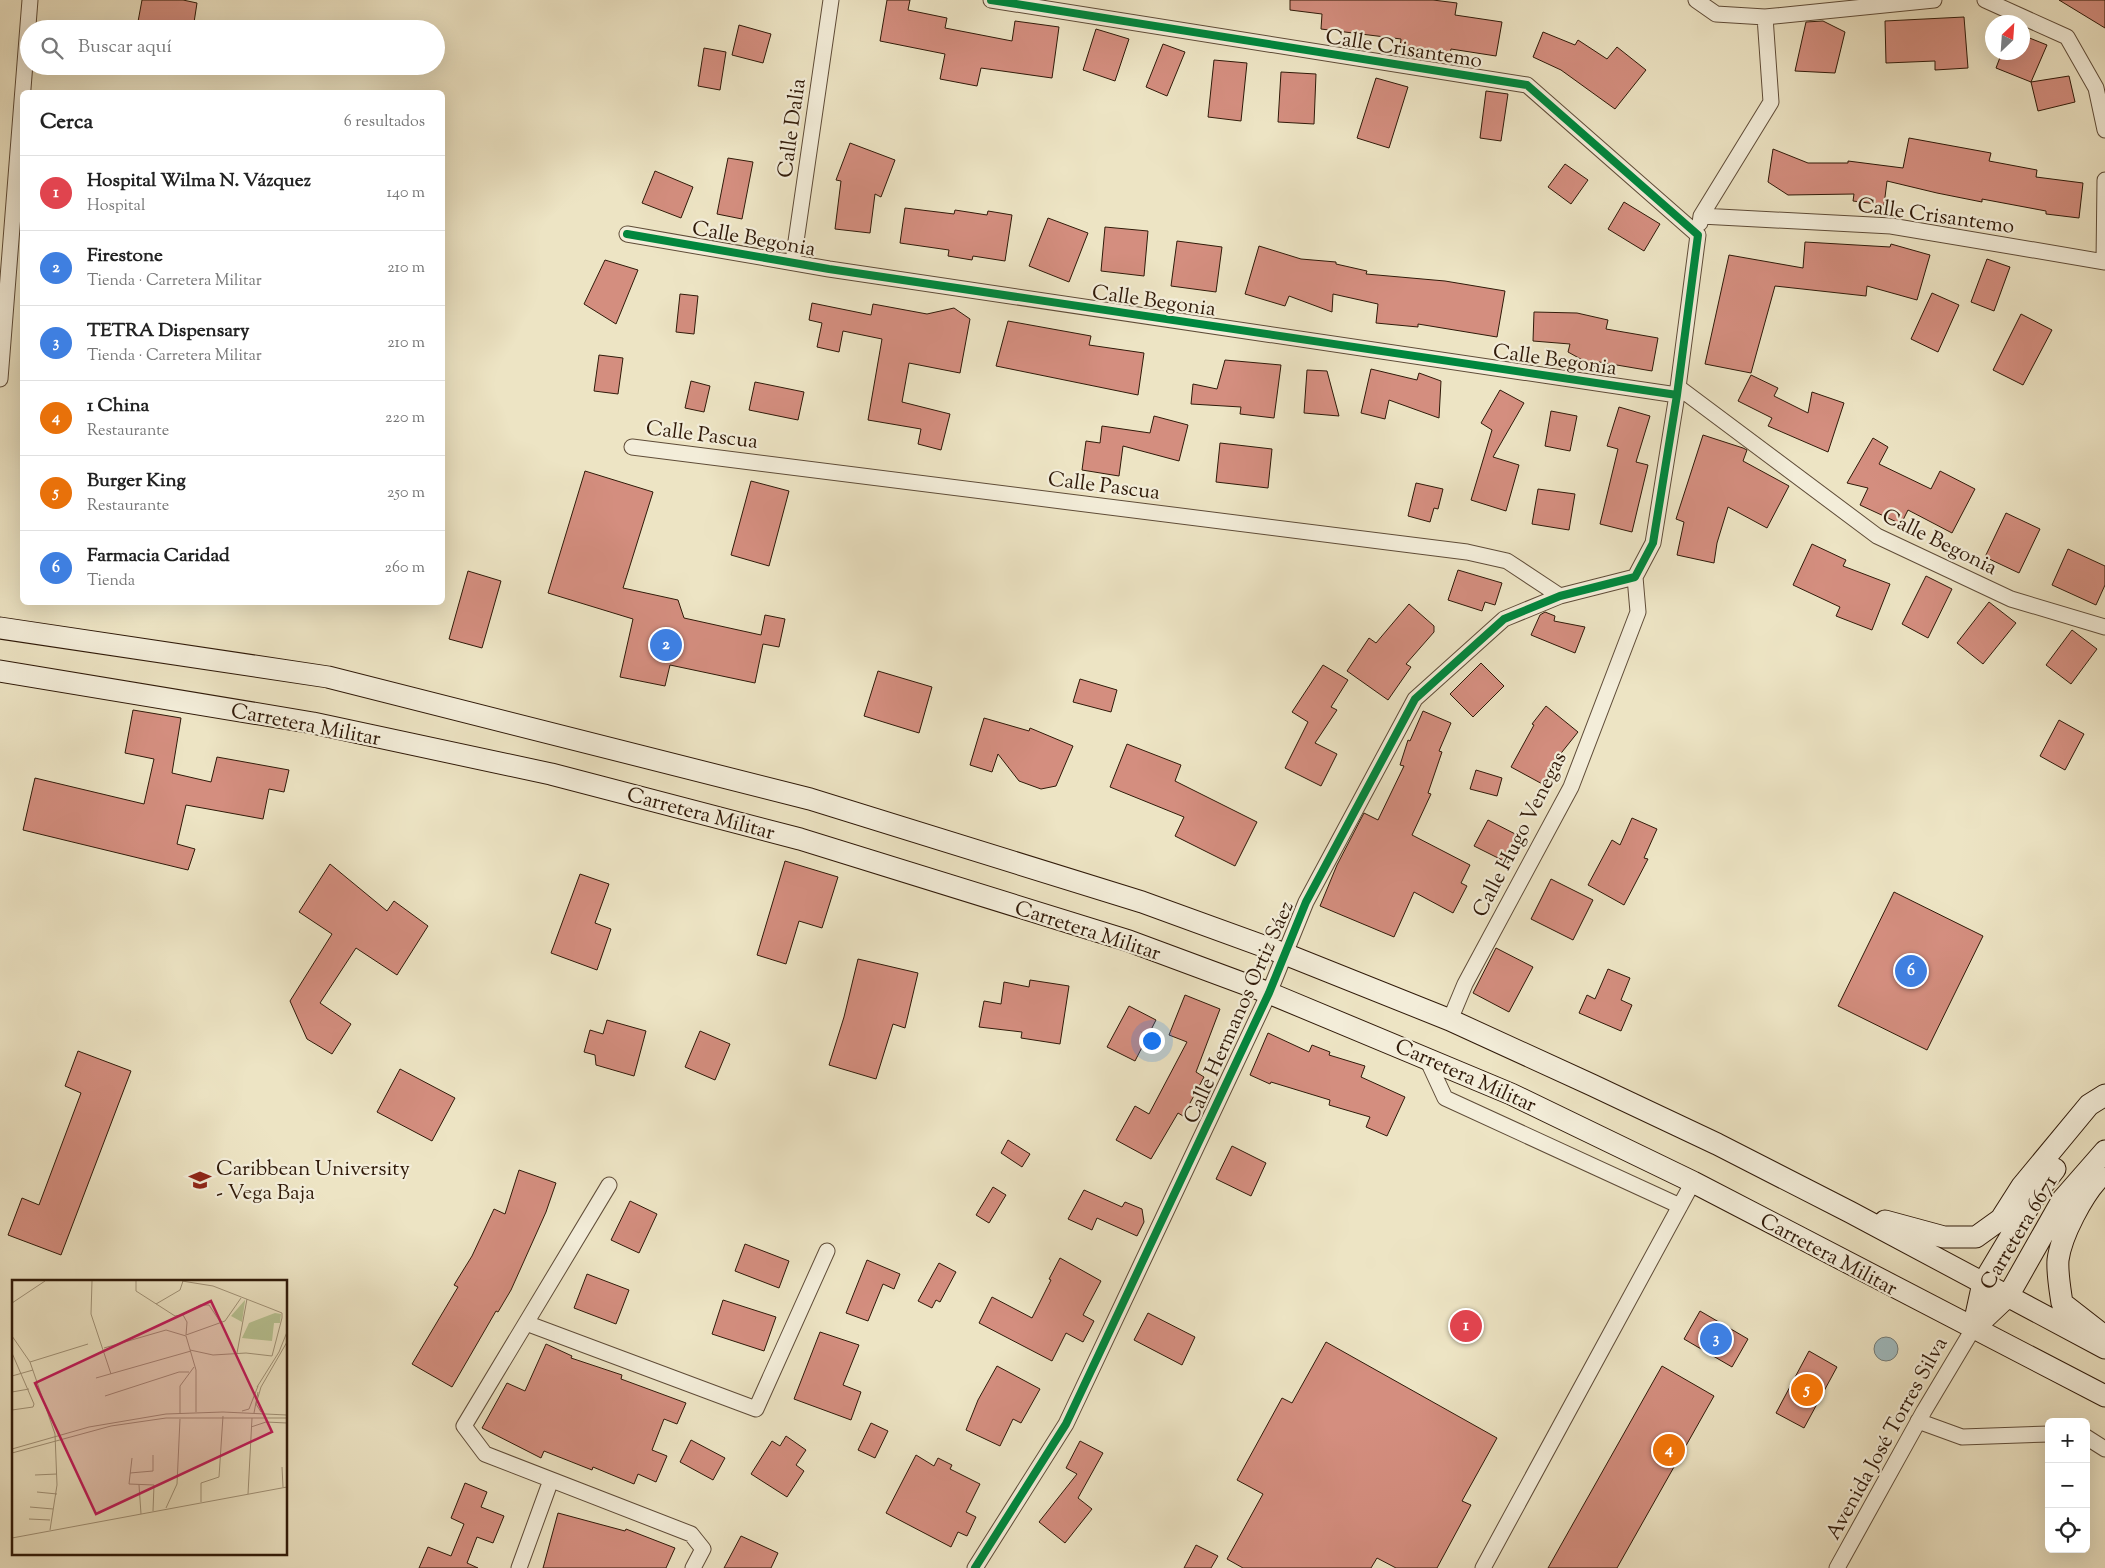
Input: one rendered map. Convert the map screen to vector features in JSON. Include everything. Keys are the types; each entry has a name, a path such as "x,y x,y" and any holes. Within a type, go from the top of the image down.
{"main road":[{"name":"Carretera Militar","path":"0,628 328,677 800,796 1142,902 1285,954 1450,1020 1717,1144 1850,1212 2105,1348"},
{"name":"Carretera Militar","path":"0,671 314,723 551,774 800,839 1129,941 1269,992 1511,1094 1693,1182 1972,1329 2105,1396"},
{"path":"1850,1212 1944,1237 1976,1237 2002,1218 2022,1186 2089,1106 2105,1094"},
{"name":"Carretera 6671","path":"1972,1329 1984,1283 2038,1190 2105,1107"},
{"name":"Carretera 6671","path":"1972,1329 2008,1296 2063,1199 2105,1151"},
{"path":"2105,1171 2090,1187 2072,1220 2058,1260 2062,1303 2105,1337"}],"street":[{"path":"28,20 30,0"},
{"name":"Calle Dalia","path":"793,262 830,0"},
{"name":"Calle Crisantemo","path":"991,0 1527,85 1698,235"},
{"path":"1696,0 1716,14 1765,17 1934,0"},
{"path":"1985,0 2067,36 2096,88 2105,130"},
{"path":"1635,577 1653,543 1678,391 1700,216 1771,102 1765,17"},
{"path":"23,90 24,75"},
{"path":"0,379 20,126"},
{"path":"2104,262 2105,180"},
{"name":"Calle Crisantemo","path":"1700,216 1891,226 2104,262"},
{"name":"Calle Begonia","path":"627,234 793,262 1678,391 1877,536 2011,599 2105,627"},
{"name":"Calle Pascua","path":"632,447 1467,552 1507,561 1560,596"},
{"name":"Calle Hermanos Ortiz Sáez","path":"975,1568 1066,1424 1269,992 1306,902 1414,699 1504,619 1560,596 1635,577"},
{"name":"Calle Hugo Venegas","path":"1450,1020 1465,984 1571,787 1638,612 1635,577"},
{"path":"1426,1057 1445,1098 1680,1206"},
{"path":"1483,1568 1693,1182"},
{"path":"609,1185 464,1426 485,1454 692,1534 703,1550 694,1568"},
{"path":"526,1323 756,1409 827,1251"},
{"name":"Avenida José Torres Silva","path":"1838,1568 1918,1421 1972,1329"},
{"path":"1918,1421 1962,1437 2045,1434"},
{"path":"2090,1440 2105,1449"},
{"path":"519,1568 551,1480"}],"water":[{"path":"1886,1337 1895,1340 1898,1349 1895,1358 1886,1361 1877,1358 1874,1349 1877,1340"}],"building":[{"path":"142,0 183,0 197,3 194,20 138,20"},
{"path":"887,0 910,0 908,10 947,18 945,28 1012,41 1015,21 1059,27 1052,78 981,68 977,86 940,79 945,54 880,41"},
{"path":"1290,0 1433,0 1457,3 1455,15 1502,22 1496,56 1451,49 1450,54 1400,47 1401,39 1321,29 1322,14 1290,10"},
{"path":"2059,0 2105,0 2105,28"},
{"path":"1964,17 1968,68 1935,70 1935,61 1886,63 1885,21"},
{"path":"1823,21 1845,32 1835,73 1795,71 1806,22"},
{"path":"739,25 771,34 763,63 732,55"},
{"path":"1096,29 1129,39 1115,81 1083,70"},
{"path":"1543,32 1575,45 1578,40 1607,59 1617,47 1646,70 1615,109 1561,70 1533,57"},
{"path":"2030,38 2047,45 2031,82 1996,68 1999,60 2030,60"},
{"path":"1163,44 1185,52 1167,96 1146,87"},
{"path":"704,48 726,52 720,90 698,86"},
{"path":"1214,60 1247,63 1241,121 1208,117"},
{"path":"1281,72 1316,74 1314,124 1278,122"},
{"path":"2069,76 2075,102 2038,111 2031,82"},
{"path":"1376,78 1408,87 1389,148 1357,138"},
{"path":"1486,91 1508,94 1501,141 1480,138"},
{"path":"1909,138 1991,153 1989,161 2037,170 2036,177 2083,183 2079,218 2046,214 2046,211 1982,199 1982,202 1887,181 1884,205 1853,201 1854,194 1788,195 1768,182 1773,149 1808,163 1848,163 1848,161 1903,168"},
{"path":"850,143 895,160 881,197 875,194 870,233 835,229 841,181 836,180"},
{"path":"728,158 753,162 742,219 717,214"},
{"path":"1565,164 1588,180 1571,204 1548,187"},
{"path":"655,171 693,187 681,218 642,203"},
{"path":"1624,202 1660,224 1644,251 1608,229"},
{"path":"905,208 954,214 955,210 987,215 988,211 1012,215 1005,261 973,256 972,260 948,256 949,250 900,243"},
{"path":"1048,218 1088,233 1069,282 1029,266"},
{"path":"1105,227 1148,231 1144,276 1101,271"},
{"path":"1177,241 1222,247 1216,292 1171,286"},
{"path":"1805,242 1890,247 1891,244 1930,255 1917,300 1867,286 1866,296 1775,286 1751,373 1705,364 1729,255 1803,268"},
{"path":"1259,246 1301,259 1336,262 1336,264 1367,271 1366,274 1445,281 1505,291 1497,337 1418,324 1418,327 1376,323 1378,304 1333,294 1332,312 1289,296 1285,306 1245,294"},
{"path":"1987,259 2010,267 1994,311 1971,302"},
{"path":"605,260 638,270 616,324 584,304"},
{"path":"1932,293 1959,305 1938,352 1911,339"},
{"path":"680,294 698,296 694,334 676,332"},
{"path":"812,303 871,315 873,304 927,314 954,308 970,319 960,373 909,363 902,402 950,414 941,450 918,444 921,429 868,420 882,339 843,331 839,352 817,347 822,323 809,320"},
{"path":"1534,312 1577,313 1608,320 1606,329 1658,338 1652,371 1599,362 1597,368 1568,352 1570,344 1533,341"},
{"path":"2021,314 2052,330 2023,385 1993,370"},
{"path":"1008,321 1091,336 1089,345 1144,353 1138,395 996,366"},
{"path":"599,355 623,358 618,394 594,391"},
{"path":"1225,360 1281,365 1274,418 1240,414 1241,407 1191,404 1193,384 1217,389"},
{"path":"1371,369 1417,380 1419,373 1441,381 1439,418 1389,400 1385,419 1361,413"},
{"path":"1307,370 1327,371 1339,416 1304,413"},
{"path":"1751,375 1778,388 1774,396 1808,413 1812,392 1844,403 1828,452 1768,426 1772,418 1738,401"},
{"path":"691,381 710,386 704,412 685,408"},
{"path":"755,382 804,392 798,420 749,410"},
{"path":"1500,390 1524,403 1493,457 1519,465 1506,511 1471,500 1492,430 1481,423"},
{"path":"1619,407 1650,416 1636,462 1648,465 1632,532 1600,524 1618,449 1607,446"},
{"path":"1551,411 1577,416 1570,451 1545,446"},
{"path":"1154,416 1188,425 1179,461 1123,446 1119,476 1082,470 1086,441 1100,443 1102,426 1150,433"},
{"path":"1703,435 1747,450 1743,461 1789,486 1767,528 1728,507 1717,543 1714,563 1677,555 1684,522 1676,519"},
{"path":"1873,438 1888,447 1879,464 1931,489 1940,471 1975,489 1952,533 1908,510 1901,524 1860,505 1868,488 1847,483"},
{"path":"1220,443 1272,449 1268,488 1216,482"},
{"path":"585,471 653,492 623,588 678,600 684,618 761,635 765,615 785,619 779,647 763,644 755,683 670,665 665,686 620,677 633,619 548,593"},
{"path":"751,481 789,491 769,566 731,555"},
{"path":"1416,483 1443,489 1438,509 1434,508 1430,522 1408,516"},
{"path":"1538,489 1575,494 1569,530 1532,524"},
{"path":"2006,513 2040,529 2019,573 1985,557"},
{"path":"1812,544 1846,560 1843,566 1890,584 1872,630 1836,616 1840,607 1793,585"},
{"path":"2068,549 2105,566 2105,585 2096,605 2052,585"},
{"path":"1458,570 1502,583 1495,605 1485,602 1482,611 1448,600"},
{"path":"468,571 501,581 482,648 449,639"},
{"path":"1926,576 1952,589 1928,638 1902,624"},
{"path":"1989,602 2016,623 1983,664 1957,643"},
{"path":"1409,604 1434,626 1434,632 1406,664 1411,667 1388,700 1347,671 1369,638 1376,643"},
{"path":"1545,612 1555,616 1554,621 1585,627 1575,653 1531,635 1540,615"},
{"path":"2072,630 2097,649 2071,684 2046,665"},
{"path":"1481,663 1504,686 1473,717 1450,694"},
{"path":"1323,665 1348,680 1331,707 1337,710 1315,743 1337,754 1321,786 1285,768 1308,722 1292,712"},
{"path":"878,671 932,687 919,733 864,716"},
{"path":"1080,679 1117,690 1111,712 1073,702"},
{"path":"1546,706 1578,732 1554,762 1557,765 1546,786 1511,767 1534,725 1532,724"},
{"path":"133,710 181,718 172,773 211,782 217,757 289,770 284,792 269,789 263,819 186,805 177,844 195,849 188,870 23,830 35,778 144,804 154,759 125,753"},
{"path":"1423,711 1451,723 1439,751 1442,752 1428,793 1431,794 1412,835 1470,865 1461,883 1467,886 1453,913 1414,892 1394,937 1320,906 1337,865 1364,813 1378,820 1404,766 1400,765 1408,740 1410,741"},
{"path":"984,718 1029,731 1030,728 1073,746 1056,786 1041,789 1019,781 998,754 992,772 970,765"},
{"path":"2059,720 2084,734 2065,770 2040,756"},
{"path":"1127,744 1181,765 1175,781 1257,822 1235,866 1175,836 1184,817 1110,787"},
{"path":"1476,770 1502,778 1497,796 1470,789"},
{"path":"1632,818 1657,829 1644,858 1648,859 1624,905 1588,885 1612,840 1620,845"},
{"path":"1488,820 1521,837 1508,863 1474,846"},
{"path":"785,861 838,877 822,928 799,921 786,964 757,955"},
{"path":"330,864 387,911 394,901 428,926 397,975 356,948 320,1003 351,1024 332,1054 307,1039 290,1001 332,934 299,912"},
{"path":"580,874 609,884 595,923 611,929 597,970 551,953"},
{"path":"1551,879 1593,900 1573,940 1531,919"},
{"path":"1894,892 1983,936 1927,1050 1838,1006"},
{"path":"1496,948 1533,967 1509,1012 1473,993"},
{"path":"858,959 918,973 905,1028 893,1024 876,1079 829,1065 844,1017"},
{"path":"1608,969 1630,978 1621,1000 1632,1005 1621,1031 1579,1013 1587,995 1595,999"},
{"path":"1030,980 1069,986 1060,1044 1021,1038 1022,1032 979,1027 984,1001 1001,1004 1004,982 1029,987"},
{"path":"1185,995 1220,1009 1196,1072 1204,1077 1183,1116 1178,1113 1151,1159 1116,1140 1135,1106 1149,1114 1187,1042 1169,1035"},
{"path":"1129,1006 1156,1020 1135,1061 1107,1047"},
{"path":"607,1020 646,1031 634,1076 596,1065 595,1055 584,1052 590,1030 603,1034"},
{"path":"700,1031 730,1044 715,1080 685,1067"},
{"path":"1268,1033 1309,1052 1312,1045 1330,1052 1329,1055 1365,1066 1361,1077 1405,1097 1387,1136 1366,1127 1370,1117 1329,1105 1330,1100 1271,1082 1270,1084 1250,1075"},
{"path":"78,1051 131,1071 61,1255 8,1235 22,1198 39,1205 81,1093 65,1086"},
{"path":"400,1069 455,1098 432,1141 377,1112"},
{"path":"1008,1140 1030,1154 1022,1167 1001,1153"},
{"path":"1232,1146 1266,1163 1251,1196 1216,1179"},
{"path":"519,1170 556,1183 546,1212 511,1290 498,1312 496,1311 452,1387 412,1364 458,1287 454,1285 472,1256 494,1209 505,1214"},
{"path":"993,1187 1006,1195 989,1223 976,1215"},
{"path":"1084,1190 1122,1207 1125,1202 1142,1209 1144,1222 1137,1236 1097,1218 1092,1230 1068,1219"},
{"path":"630,1201 657,1214 639,1253 611,1240"},
{"path":"745,1244 789,1261 779,1288 735,1271"},
{"path":"1060,1258 1101,1281 1083,1315 1094,1321 1083,1342 1066,1333 1052,1361 979,1323 992,1297 1032,1318"},
{"path":"867,1260 900,1274 894,1289 883,1284 868,1321 846,1313"},
{"path":"939,1263 956,1272 940,1302 936,1300 932,1308 918,1301"},
{"path":"587,1274 629,1290 616,1324 574,1308"},
{"path":"723,1300 776,1317 764,1351 712,1334"},
{"path":"1700,1311 1748,1339 1732,1367 1684,1339"},
{"path":"1148,1313 1195,1337 1182,1365 1134,1340"},
{"path":"820,1332 859,1345 843,1385 861,1392 851,1420 794,1399"},
{"path":"1326,1342 1497,1438 1462,1501 1471,1505 1437,1568 1396,1568 1377,1558 1371,1568 1243,1568 1227,1559 1263,1494 1237,1480 1282,1398 1292,1403"},
{"path":"546,1344 572,1356 571,1358 622,1375 621,1379 686,1403 677,1424 664,1419 652,1450 667,1456 656,1482 638,1474 634,1484 593,1467 592,1470 544,1451 541,1458 482,1428 507,1383 525,1391"},
{"path":"1809,1351 1837,1367 1804,1428 1776,1413"},
{"path":"997,1366 1040,1389 1021,1423 1013,1419 1000,1446 966,1430 978,1400"},
{"path":"1662,1366 1714,1396 1617,1568 1548,1568"},
{"path":"871,1423 888,1431 875,1458 858,1450"},
{"path":"786,1436 806,1450 796,1465 804,1471 787,1497 751,1474 772,1441 780,1446"},
{"path":"691,1440 725,1458 713,1480 680,1462"},
{"path":"1080,1441 1103,1453 1078,1498 1092,1509 1065,1543 1039,1522 1077,1474 1066,1468"},
{"path":"916,1455 934,1466 938,1458 952,1465 950,1469 980,1484 966,1512 976,1517 967,1536 958,1532 951,1547 886,1513"},
{"path":"465,1483 487,1492 481,1507 504,1516 493,1543 477,1537 467,1563 478,1568 419,1568 428,1547 451,1556 464,1524 451,1518"},
{"path":"558,1513 625,1531 626,1529 675,1548 666,1568 543,1568"},
{"path":"741,1536 778,1553 771,1568 724,1568"},
{"path":"1196,1545 1218,1556 1211,1568 1184,1568"}],"cycle path":[{"path":"975,1568 1066,1424 1269,993 1306,902 1415,699 1504,619 1560,596 1635,577 1653,543 1677,395 1698,235 1527,85 991,0"},
{"path":"627,234 829,269 1677,395"}],"place":[{"name":"Firestone","path":"666,645"},
{"name":"Farmacia Caridad","path":"1911,971"},
{"name":"Caribbean University - Vega Baja","path":"200,1180"},
{"name":"Hospital Wilma N. Vázquez","path":"1466,1326"},
{"name":"TETRA Dispensary","path":"1716,1339"},
{"name":"Burger King","path":"1807,1390"},
{"name":"1 China","path":"1669,1450"}]}
